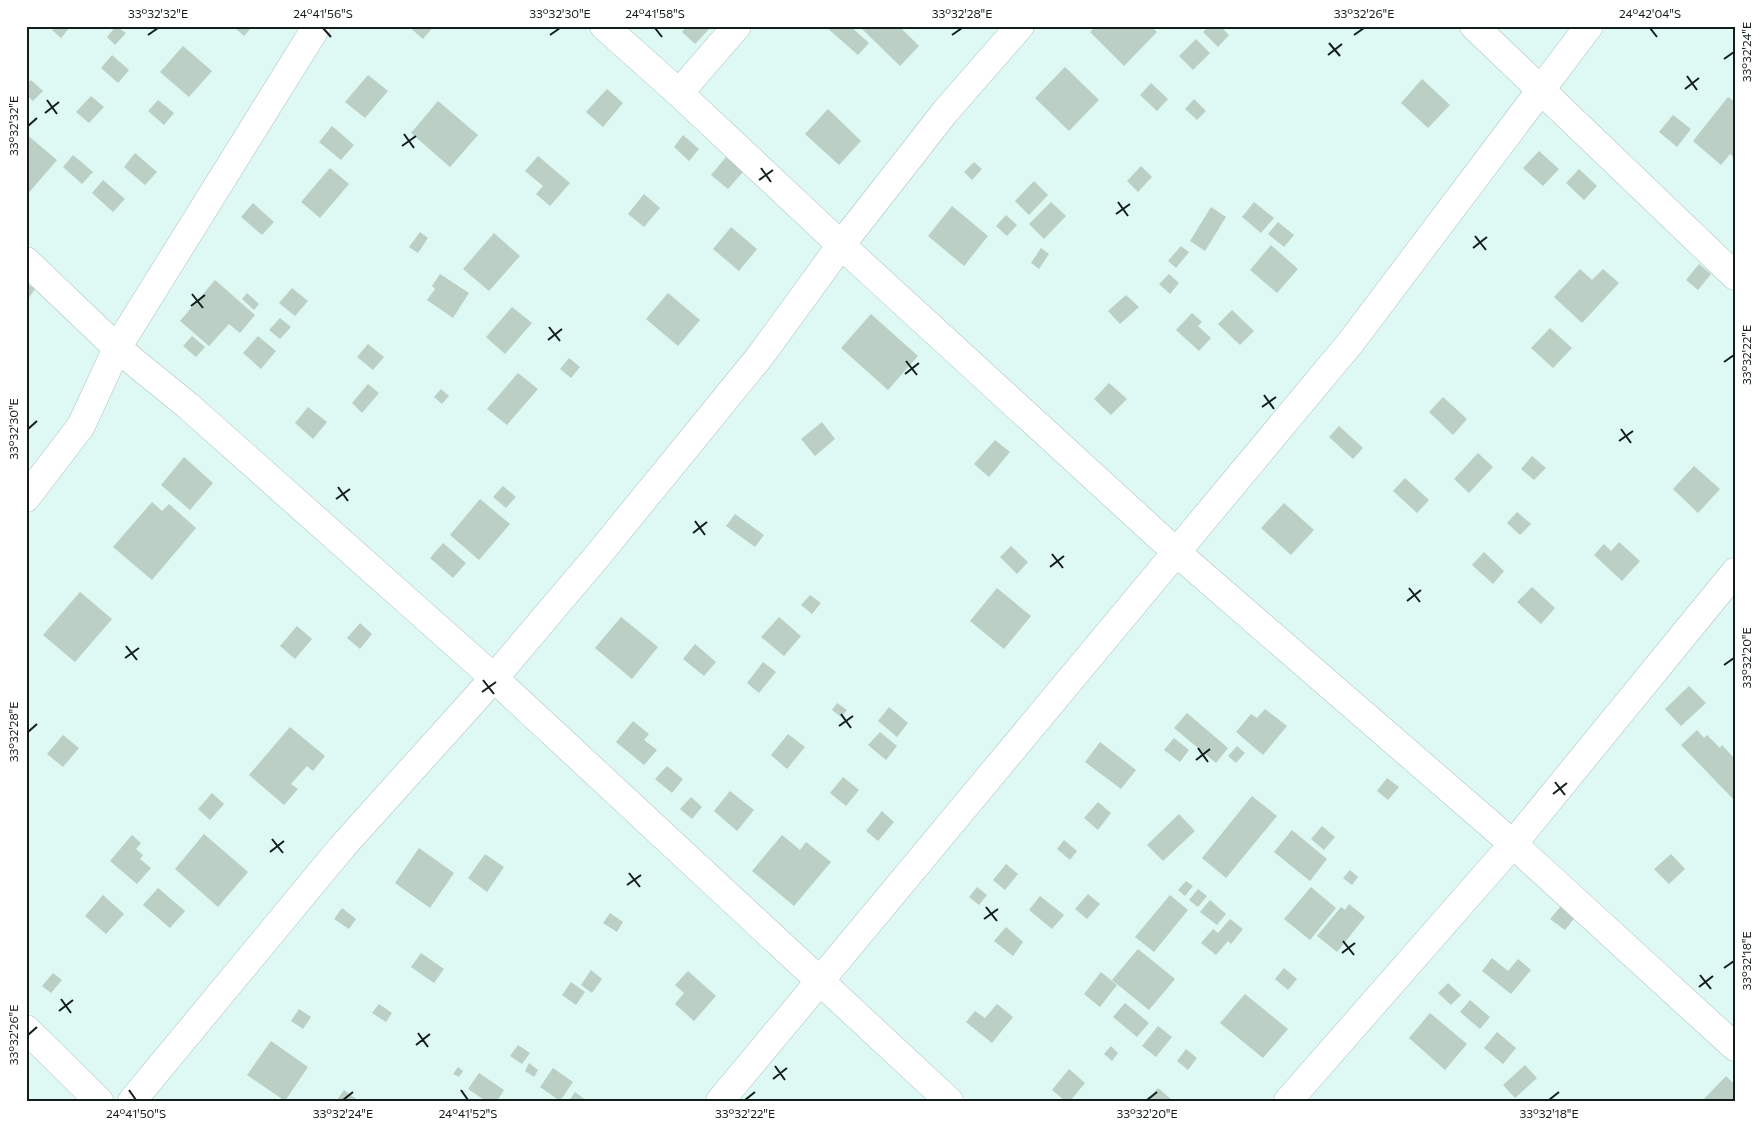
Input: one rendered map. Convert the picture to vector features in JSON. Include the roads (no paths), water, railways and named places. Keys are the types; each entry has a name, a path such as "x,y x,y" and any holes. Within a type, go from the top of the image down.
{"street":[{"path":"26,498 81,426 117,348 317,26"},
{"path":"604,26 1176,552 1513,844 1735,1047"},
{"path":"679,93 737,26"},
{"path":"132,1101 342,847 494,678 599,554 761,355 841,245 946,112 1020,26"},
{"path":"1474,26 1735,276"},
{"path":"720,1101 1351,342 1589,26"},
{"path":"26,261 117,348 187,405 494,678 949,1101"},
{"path":"1288,1101 1513,844 1735,572"},
{"path":"26,1029 99,1101"}]}
